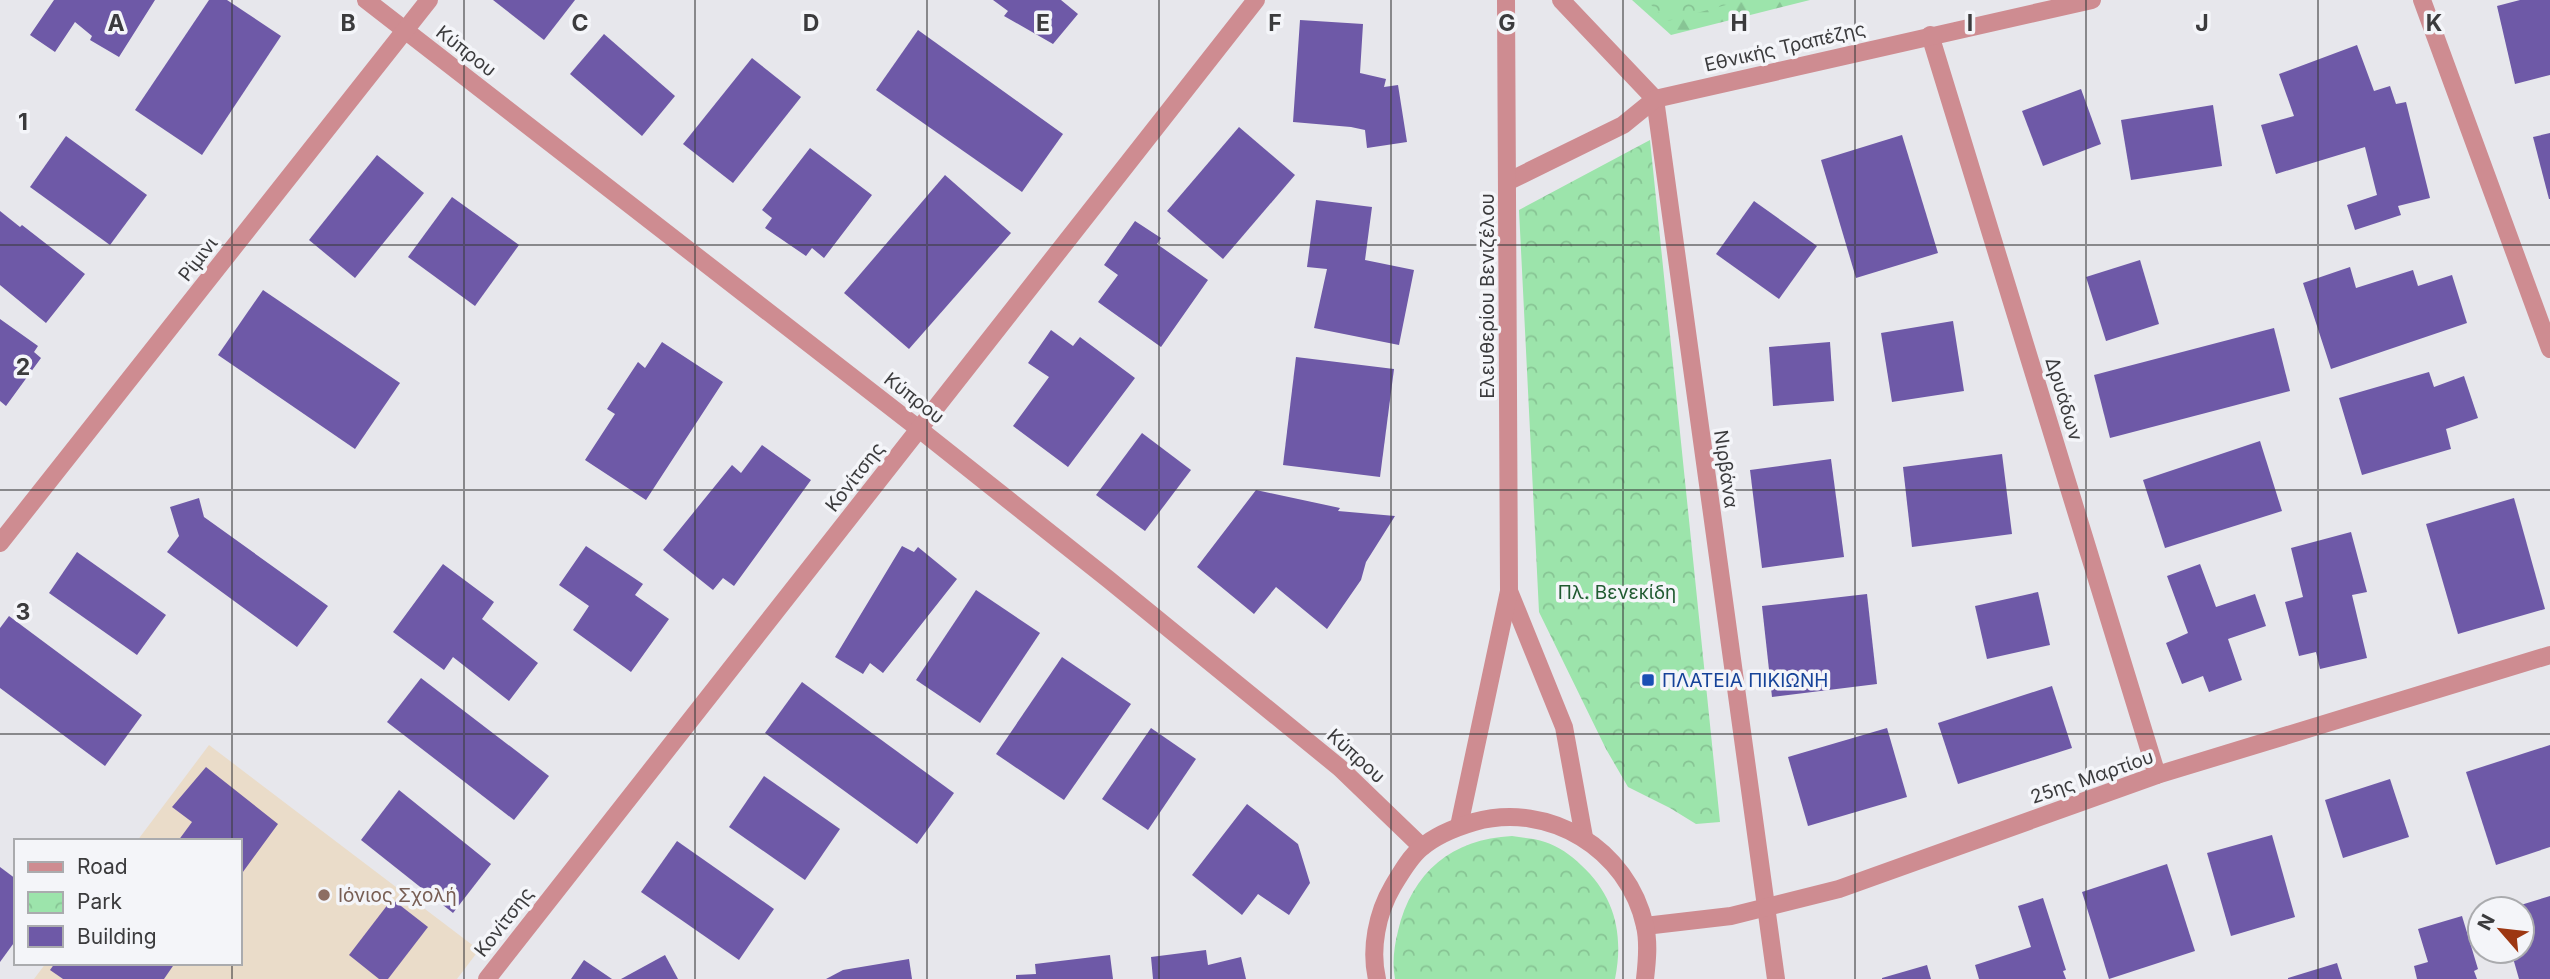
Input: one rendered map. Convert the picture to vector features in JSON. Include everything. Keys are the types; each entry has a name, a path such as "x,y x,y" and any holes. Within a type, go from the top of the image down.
{"street":[{"name":"Κύπρου","path":"366,0 919,429 1340,768 1422,847"},
{"name":"Ρίμινι","path":"0,543 429,0"},
{"name":"Κονίτσης","path":"486,979 1256,0"},
{"name":"Ελευθερίου Βενιζέλου","path":"1459,827 1509,591 1506,0"},
{"path":"1561,0 1655,99"},
{"name":"Εθνικής Τραπέζης","path":"1507,182 1623,124 1655,99 2092,0"},
{"path":"2422,0 2550,349"},
{"name":"Δρυάδων","path":"1930,35 2157,775"},
{"name":"Νιρβάνα","path":"1655,99 1776,979"},
{"name":"Ελευθερίου Βενιζέλου","path":"1509,591 1564,727 1584,837"},
{"name":"25ης Μαρτίου","path":"1645,926 1731,916 1839,889 2157,775 2550,655"},
{"path":"2532,660 2550,667"},
{"path":"1377,979 1376,934 1385,899 1404,867 1422,847 1459,827 1490,818 1522,817 1555,823 1584,837 1612,861 1633,891 1645,926 1648,956 1645,979"}],"shaded area":[{"name":"Ιόνιος Σχολή","path":"209,745 479,950 457,979 34,979 44,965 242,965 242,839 138,839"}],"green space":[{"path":"1632,0 1810,0 1671,35"},
{"path":"1646,0 1744,0 1668,21"},
{"name":"Πλ. Βενεκίδη","path":"1650,140 1720,822 1696,824 1628,787 1606,749 1539,612 1519,210"},
{"path":"1512,836 1541,841 1559,848 1593,877 1614,917 1618,947 1615,979 1395,979 1394,955 1398,931 1404,910 1424,876 1453,852 1471,844"}],"building":[{"path":"54,0 155,0 119,57 90,40 92,36 75,22 55,52 30,35"},
{"path":"209,0 227,0 281,36 202,155 135,110"},
{"path":"493,0 575,0 544,40"},
{"path":"993,0 1061,0 1078,14 1053,44 1004,16 1008,11"},
{"path":"2520,0 2550,0 2550,75 2515,84 2497,6"},
{"path":"1300,20 1363,24 1360,73 1386,79 1384,87 1398,85 1407,142 1367,148 1365,130 1293,122"},
{"path":"918,30 1063,134 1022,192 876,90"},
{"path":"604,34 675,96 642,136 570,74"},
{"path":"2357,45 2374,91 2390,86 2396,104 2406,102 2430,198 2398,206 2401,215 2355,230 2347,205 2377,195 2365,147 2276,174 2261,125 2294,116 2279,74"},
{"path":"752,58 801,97 733,183 683,144"},
{"path":"2081,89 2101,144 2043,166 2022,111"},
{"path":"2213,105 2222,166 2131,180 2121,120"},
{"path":"1239,127 1295,175 1223,259 1167,211"},
{"path":"2550,133 2550,199 2549,199 2533,137"},
{"path":"1902,135 1938,253 1856,278 1821,160"},
{"path":"66,136 147,195 110,245 30,187"},
{"path":"810,148 872,195 824,258 812,248 806,256 765,228 772,218 762,210"},
{"path":"377,155 424,193 355,278 309,240"},
{"path":"945,175 1011,233 909,349 844,293"},
{"path":"452,197 519,245 475,306 408,257"},
{"path":"1316,200 1372,207 1365,260 1414,270 1399,345 1314,328 1327,269 1307,267"},
{"path":"1754,201 1817,246 1779,299 1716,254"},
{"path":"0,211 85,274 46,323 0,285"},
{"path":"1135,221 1161,238 1157,244 1208,280 1161,347 1098,302 1118,275 1104,265"},
{"path":"2140,260 2159,324 2106,341 2086,277"},
{"path":"2350,267 2356,288 2413,270 2418,286 2452,275 2467,323 2331,369 2303,283"},
{"path":"263,290 400,383 355,449 218,355"},
{"path":"0,319 38,346 34,352 41,358 6,406 0,401"},
{"path":"1953,321 1964,391 1892,402 1881,333"},
{"path":"2274,328 2290,391 2110,438 2094,375"},
{"path":"1051,330 1073,346 1080,337 1135,378 1068,467 1013,426 1049,377 1028,363"},
{"path":"662,342 723,382 646,500 585,460 615,414 607,409 638,362 645,368"},
{"path":"1830,342 1834,401 1773,406 1769,347"},
{"path":"1296,357 1394,369 1380,477 1283,465"},
{"path":"2429,372 2434,387 2464,376 2478,418 2446,429 2451,449 2362,475 2339,398"},
{"path":"1142,433 1191,470 1145,531 1096,495"},
{"path":"2260,441 2282,511 2165,548 2143,480"},
{"path":"762,445 811,480 734,586 723,578 713,590 663,550 732,465 741,473"},
{"path":"2002,454 2012,534 1912,547 1903,467"},
{"path":"1831,459 1844,557 1762,568 1750,470"},
{"path":"1256,490 1340,508 1338,511 1395,516 1366,562 1361,580 1327,629 1276,587 1254,614 1197,567"},
{"path":"199,498 204,517 328,606 297,647 167,552 179,536 170,507"},
{"path":"2514,498 2545,609 2458,634 2426,524"},
{"path":"2351,532 2367,592 2352,595 2367,658 2320,669 2316,652 2299,656 2285,602 2303,597 2291,548"},
{"path":"586,546 643,584 635,595 669,619 631,672 573,630 589,606 559,585"},
{"path":"902,546 914,552 918,547 957,579 883,673 870,663 863,674 835,657"},
{"path":"77,552 166,615 137,655 49,593"},
{"path":"443,564 494,602 482,619 538,663 509,701 453,657 444,670 393,632"},
{"path":"2200,564 2216,607 2255,594 2266,626 2228,639 2242,680 2209,692 2203,676 2182,684 2166,643 2188,633 2167,576"},
{"path":"976,590 1040,633 980,723 916,680"},
{"path":"2038,592 2050,645 1987,659 1975,606"},
{"path":"1867,594 1877,684 1772,697 1762,606"},
{"path":"9,616 142,715 105,766 0,688 0,628"},
{"path":"1062,657 1131,704 1064,800 996,754"},
{"path":"421,678 549,776 514,820 387,722"},
{"path":"802,682 954,793 917,844 765,733"},
{"path":"2052,686 2072,748 1958,784 1938,723"},
{"path":"1151,728 1196,759 1148,830 1102,799"},
{"path":"1887,728 1907,797 1808,826 1788,757"},
{"path":"2550,745 2550,847 2496,865 2466,772"},
{"path":"206,767 278,824 242,873 242,839 179,839 192,822 172,807"},
{"path":"764,776 840,829 805,880 729,827"},
{"path":"2390,779 2409,837 2343,858 2325,800"},
{"path":"399,790 491,864 453,913 361,840"},
{"path":"1247,804 1298,844 1310,883 1289,915 1258,894 1242,915 1192,875"},
{"path":"2272,835 2295,917 2231,936 2207,853"},
{"path":"677,841 774,909 739,960 641,892"},
{"path":"2167,864 2195,951 2109,979 2082,892"},
{"path":"0,867 14,878 14,943 0,962"},
{"path":"2550,896 2550,979 2519,979 2515,965 2536,965 2536,900"},
{"path":"2043,898 2066,970 2063,971 2066,979 1979,979 1975,965 2031,947 2018,906"},
{"path":"392,899 428,927 388,979 379,979 349,955"},
{"path":"2462,916 2466,929 2466,965 2477,965 2478,969 2474,971 2477,979 2417,979 2414,966 2428,962 2418,929"},
{"path":"1206,950 1208,965 1241,957 1246,979 1153,979 1151,957"},
{"path":"665,955 678,979 621,979"},
{"path":"1110,955 1113,979 1016,979 1016,975 1036,974 1035,964"},
{"path":"909,959 912,979 826,979 843,970"},
{"path":"584,960 612,979 571,979"},
{"path":"2337,963 2342,979 2288,979 2288,978"},
{"path":"54,965 174,965 164,979 63,979 50,970"},
{"path":"1927,965 1931,979 1882,979 1882,978"}],"place":[{"name":"ΠΛΑΤΕΙΑ ΠΙΚΙΩΝΗ","path":"1648,680"},
{"name":"Ιόνιος Σχολή","path":"324,895"}]}
